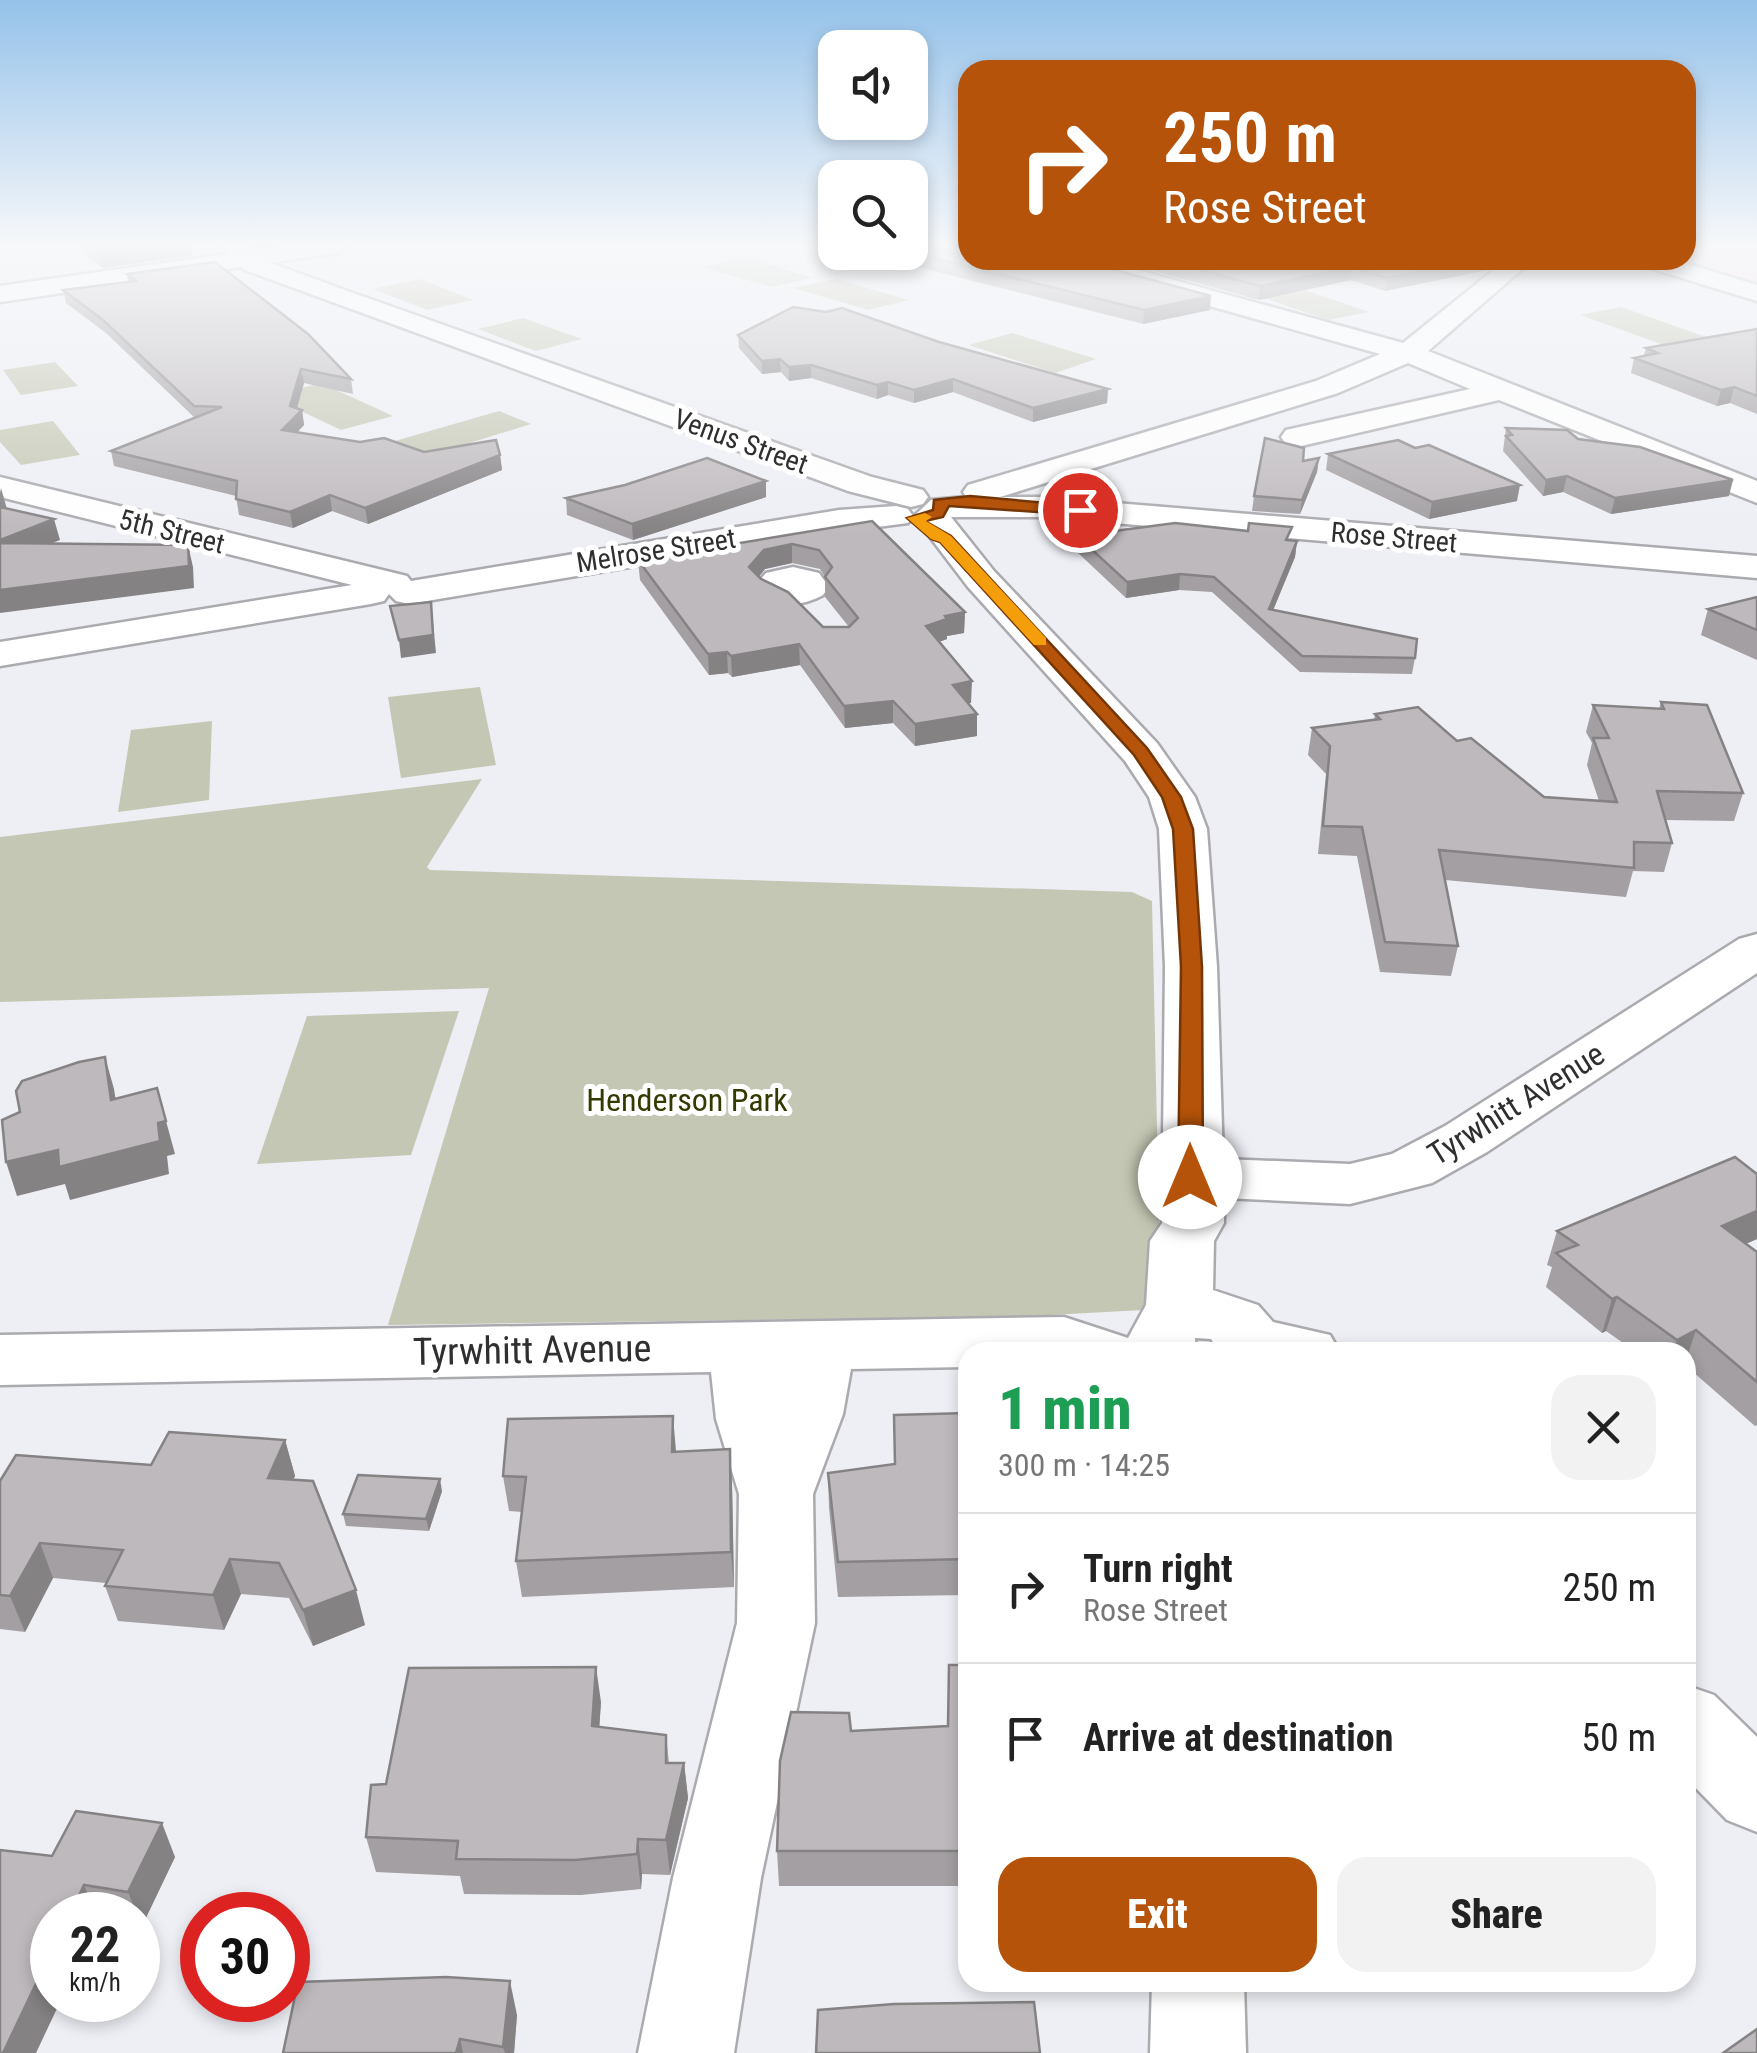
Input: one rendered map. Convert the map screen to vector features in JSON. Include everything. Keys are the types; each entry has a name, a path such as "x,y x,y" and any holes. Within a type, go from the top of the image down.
{"street":[{"name":"Venus Street","path":"461,342 914,508 1141,752 1172,797 1183,829 1192,967 1192,1200"},
{"path":"1368,342 1504,390 1757,493"},
{"path":"1023,494 1328,387 1408,353 1422,342"},
{"path":"1297,437 1504,390"},
{"name":"5th Street","path":"0,486 383,588"},
{"name":"Rose Street","path":"914,508 1023,494 1757,567"},
{"name":"Melrose Street","path":"0,654 301,607 313,609 383,588 472,580 914,508"},
{"path":"743,536 822,622"},
{"name":"Tyrwhitt Avenue","path":"1192,1200 1350,1184 1411,1168 1466,1140 1757,950"},
{"path":"1192,1200 1211,1244 1222,1337"},
{"name":"Tyrwhitt Avenue","path":"1081,1342 1077,1332 1222,1337"},
{"path":"776,1494 808,1414 821,1346"},
{"path":"686,2053 717,1878 776,1623 776,1494 751,1418 742,1347"},
{"name":"Tyrwhitt Avenue","path":"0,1360 958,1347"},
{"path":"1696,1732 1757,1793"},
{"path":"1198,1992 1198,2053"}],"green space":[{"path":"512,342 571,342 536,351"},
{"path":"1040,342 1096,359 1055,373 969,345"},
{"path":"55,362 78,386 21,395 3,370"},
{"path":"321,383 393,416 341,430 269,396"},
{"path":"499,411 531,424 431,455 395,441"},
{"path":"53,421 80,455 21,465 0,442 0,430"},
{"path":"480,687 496,765 401,778 388,697"},
{"path":"212,721 209,800 118,812 131,730"},
{"name":"Henderson Park","path":"482,779 427,867 430,870 1132,892 1152,901 1161,1309 1032,1316 388,1325 489,988 0,1002 0,837"},
{"path":"459,1011 411,1155 257,1164 307,1016"}],"building":[{"path":"126,342 315,342 351,379 301,369 290,406 302,410 282,430 360,442 384,438 424,452 496,440 500,455 365,508 330,495 290,512 236,499 237,481 111,451 222,407 194,406"},
{"path":"744,342 938,342 1108,389 1033,408 953,379 914,390 888,382 877,385 811,365 789,367 780,359 762,361"},
{"path":"1682,342 1757,342 1757,396 1734,387 1721,390 1634,358 1658,353 1646,348"},
{"path":"1506,428 1567,430 1578,439 1640,447 1733,480 1615,498 1567,476 1546,480 1506,436 1512,435"},
{"path":"1265,438 1304,448 1303,461 1319,458 1302,500 1254,496"},
{"path":"1398,440 1415,448 1429,445 1520,485 1432,502 1328,454"},
{"path":"707,458 766,481 632,524 566,498 625,485"},
{"path":"0,507 54,519 0,540"},
{"path":"872,521 965,612 926,626 972,681 953,685 977,714 915,724 893,701 844,706 799,644 731,656 727,652 708,654 638,560","holes":["792,544 819,550 832,567 825,577 858,618 849,627 823,627 788,592 761,579 749,567 764,550"]},
{"path":"1175,523 1248,531 1249,523 1292,527 1286,540 1297,541 1269,609 1417,639 1415,658 1302,656 1214,577 1180,574 1127,582 1077,536"},
{"path":"0,543 188,545 189,566 0,590"},
{"path":"1757,597 1757,630 1708,609"},
{"path":"431,602 433,635 399,640 390,606"},
{"path":"1661,702 1707,705 1743,793 1657,791 1672,843 1634,842 1634,868 1439,850 1458,946 1385,942 1362,827 1323,826 1330,746 1312,728 1380,719 1375,714 1418,707 1457,741 1471,738 1544,797 1617,802 1593,738 1609,738 1593,705 1664,709"},
{"path":"105,1057 111,1100 157,1088 166,1121 158,1123 160,1141 59,1167 58,1150 6,1162 2,1120 20,1112 16,1091 22,1081"},
{"path":"1735,1157 1757,1174 1757,1211 1722,1226 1757,1252 1757,1382 1696,1330 1677,1340 1617,1297 1612,1299 1556,1253 1578,1245 1557,1231"},
{"path":"958,1413 958,1559 838,1562 828,1473 895,1464 894,1415"},
{"path":"673,1416 672,1452 730,1449 731,1552 516,1561 526,1477 503,1476 508,1419"},
{"path":"169,1432 285,1440 268,1478 313,1481 356,1590 303,1610 279,1563 230,1559 213,1595 105,1586 123,1550 40,1543 10,1596 0,1595 0,1481 16,1455 151,1465"},
{"path":"358,1475 440,1479 426,1519 343,1514"},
{"path":"949,1665 958,1665 958,1851 777,1851 780,1761 791,1712 849,1713 851,1731 948,1726"},
{"path":"596,1667 592,1726 666,1735 666,1763 684,1763 666,1840 638,1839 637,1854 575,1860 456,1859 458,1841 366,1837 371,1785 386,1784 409,1668"},
{"path":"76,1811 162,1823 128,1892 84,1885 81,1892 30,1892 30,1996 0,2053 0,1850 52,1856"},
{"path":"446,1977 510,1981 503,2047 460,2039 456,2053 283,2053 290,2022 310,2022 310,1982"},
{"path":"1034,2002 1040,2053 816,2053 818,2010 894,2004"},
{"path":"1757,2029 1757,2053 1723,2053"}],"slow traffic":[{"path":"925,517 914,518 946,539 1040,642"}],"route":[{"path":"1080,510 970,500 940,503 943,507 938,514 914,518 946,539 1141,752 1172,797 1183,829 1192,967 1190,1177"}]}
